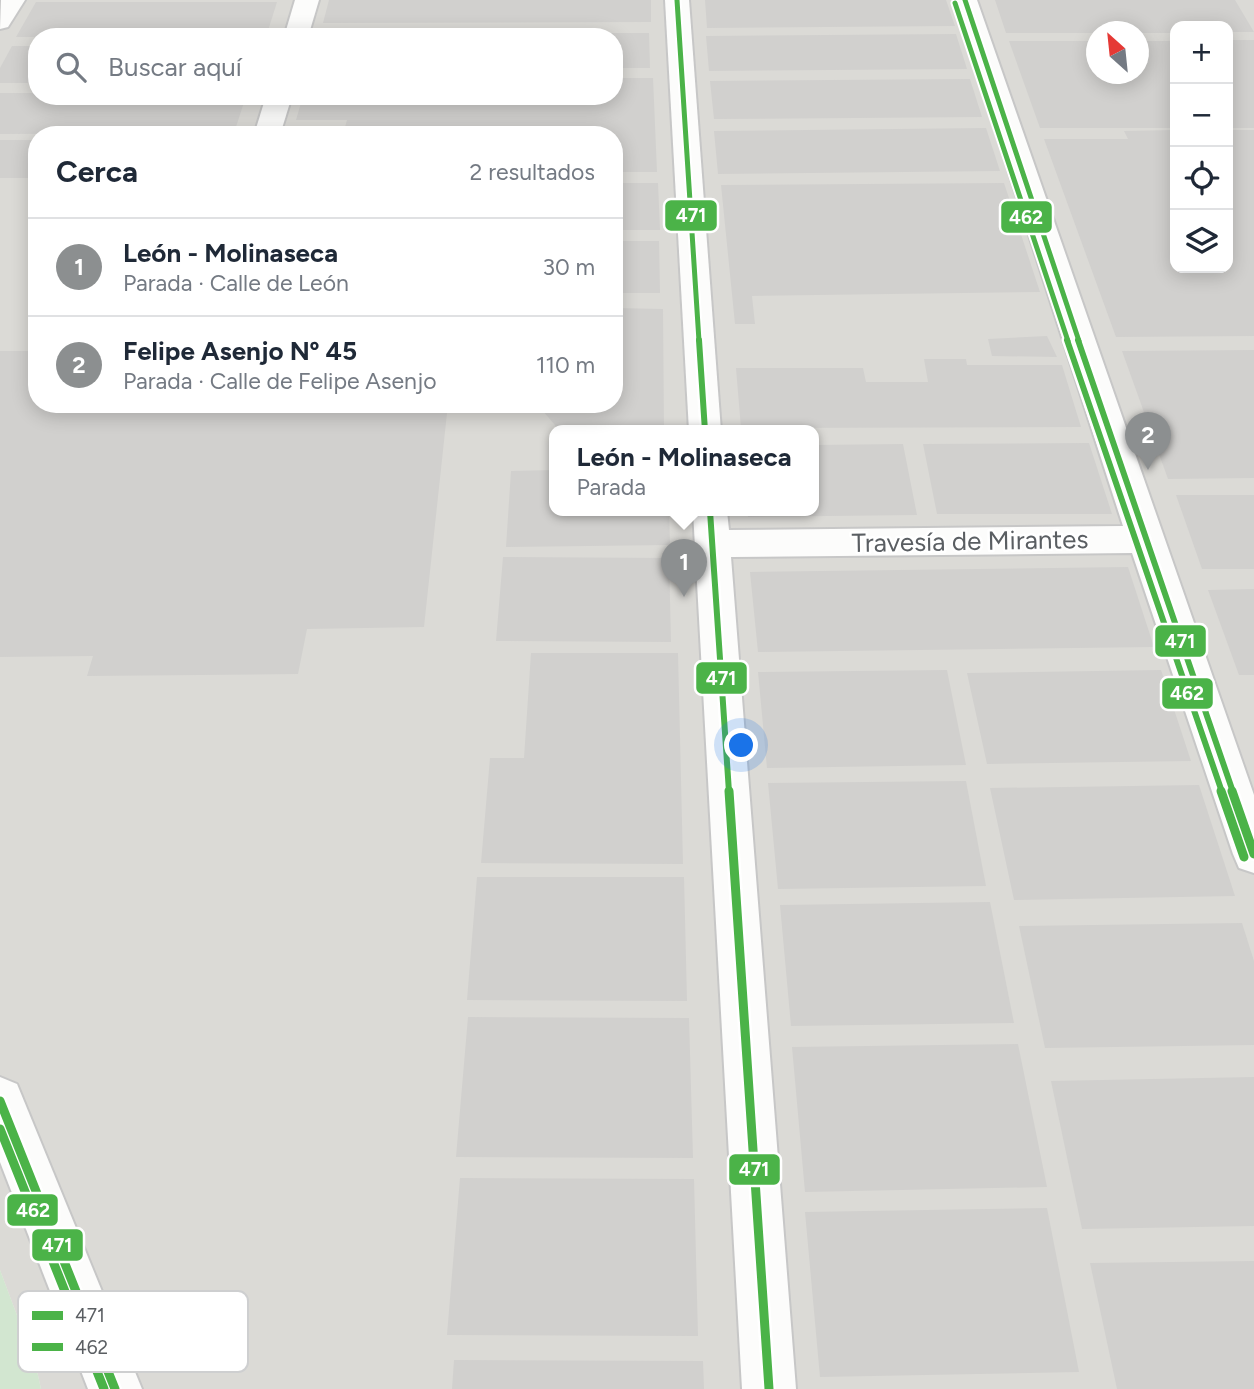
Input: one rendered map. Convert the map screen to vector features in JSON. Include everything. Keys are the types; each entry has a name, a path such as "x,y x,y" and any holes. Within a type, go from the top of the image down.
{"street":[{"path":"0,22 13,0"},
{"path":"299,28 307,0"},
{"path":"677,0 705,425"},
{"path":"965,0 1145,539 1254,854"},
{"path":"270,126 276,105"},
{"path":"711,528 769,1389"},
{"name":"Travesía de Mirantes","path":"711,528 1145,539"},
{"path":"0,1101 76,1291"},
{"path":"108,1372 115,1389"}],"shaded area":[{"path":"0,0 1254,0 1254,1389 41,1389 37,1372 248,1372 248,1291 18,1291 18,1318 0,1270"}],"green space":[{"path":"0,1270 18,1318 18,1372 37,1372 41,1389 0,1389"}],"building":[{"path":"329,0 651,0 651,22 323,23"},
{"path":"705,0 946,0 955,26 707,28"},
{"path":"995,0 1235,0 1254,32 1233,32 1233,21 1170,21 1170,33 1149,33 1149,21 1086,21 1086,33 1006,33"},
{"path":"36,2 277,2 269,28 28,28 28,37 16,37"},
{"path":"623,33 649,33 650,68 623,68"},
{"path":"956,34 967,69 709,71 706,36"},
{"path":"1233,40 1254,40 1254,128 1233,128"},
{"path":"1009,41 1086,41 1086,84 1149,84 1149,41 1170,41 1170,128 1040,128"},
{"path":"12,46 28,46 28,83 0,83 0,68"},
{"path":"623,78 653,78 657,172 623,172 623,126 345,126 347,120 296,120 300,105 623,105"},
{"path":"970,79 982,117 714,119 710,81"},
{"path":"0,93 28,93 28,105 243,105 236,126 28,126 28,134 0,134"},
{"path":"986,128 1000,171 718,174 714,131"},
{"path":"1170,130 1170,273 1233,273 1233,130 1254,130 1254,336 1116,337 1044,139 1128,139 1124,131"},
{"path":"0,140 28,140 28,178 0,178"},
{"path":"623,183 658,183 660,230 623,230"},
{"path":"1004,183 1040,292 752,296 755,324 735,324 721,185"},
{"path":"623,241 659,241 660,293 623,293"},
{"path":"623,308 663,309 664,425 555,425 545,413 623,413"},
{"path":"1047,336 1057,357 992,356 988,339"},
{"path":"1254,350 1254,478 1168,479 1122,351"},
{"path":"0,351 28,351 28,413 447,413 424,627 307,629 298,674 87,676 93,656 0,657"},
{"path":"924,359 966,359 967,365 1062,365 1081,427 819,428 819,425 741,425 736,368 863,368 866,382 928,382"},
{"path":"1089,443 1112,514 937,514 923,444"},
{"path":"903,444 917,515 748,517 819,516 819,445"},
{"path":"549,470 549,516 669,516 670,545 506,547 511,471"},
{"path":"1176,495 1254,495 1254,569 1202,569"},
{"path":"503,557 669,558 671,642 496,641"},
{"path":"1128,567 1154,647 758,652 750,572"},
{"path":"1254,589 1254,675 1239,675 1208,590"},
{"path":"531,653 678,653 683,864 481,863 490,758 524,758"},
{"path":"947,670 966,765 767,768 758,672"},
{"path":"1161,670 1191,761 987,764 967,673"},
{"path":"966,781 986,886 778,889 768,783"},
{"path":"1199,785 1235,896 1014,900 990,788"},
{"path":"477,877 684,877 687,1001 467,1000"},
{"path":"990,902 1014,1023 791,1026 780,905"},
{"path":"1242,923 1254,961 1254,1045 1045,1048 1019,926"},
{"path":"468,1017 689,1018 693,1158 456,1157"},
{"path":"1018,1044 1047,1187 805,1192 792,1047"},
{"path":"1254,1077 1254,1226 1082,1229 1051,1081"},
{"path":"460,1178 694,1179 698,1336 447,1335"},
{"path":"1047,1208 1079,1372 820,1377 805,1212"},
{"path":"1254,1261 1254,1389 1117,1389 1090,1263"},
{"path":"454,1360 703,1361 704,1389 452,1389"}],"transit line":[{"name":"471","path":"677,0 705,425"},
{"name":"471","path":"965,0 1145,539 1254,854"},
{"name":"462","path":"955,3 1135,542 1244,857"},
{"name":"471","path":"710,516 769,1389"},
{"name":"471","path":"0,1101 76,1291"},
{"name":"462","path":"0,1129 65,1291"},
{"name":"462","path":"97,1372 104,1389"},
{"name":"471","path":"108,1372 115,1389"}],"place":[{"name":"Felipe Asenjo Nº 45","path":"1148,470"},
{"name":"León - Molinaseca","path":"684,597"}]}
